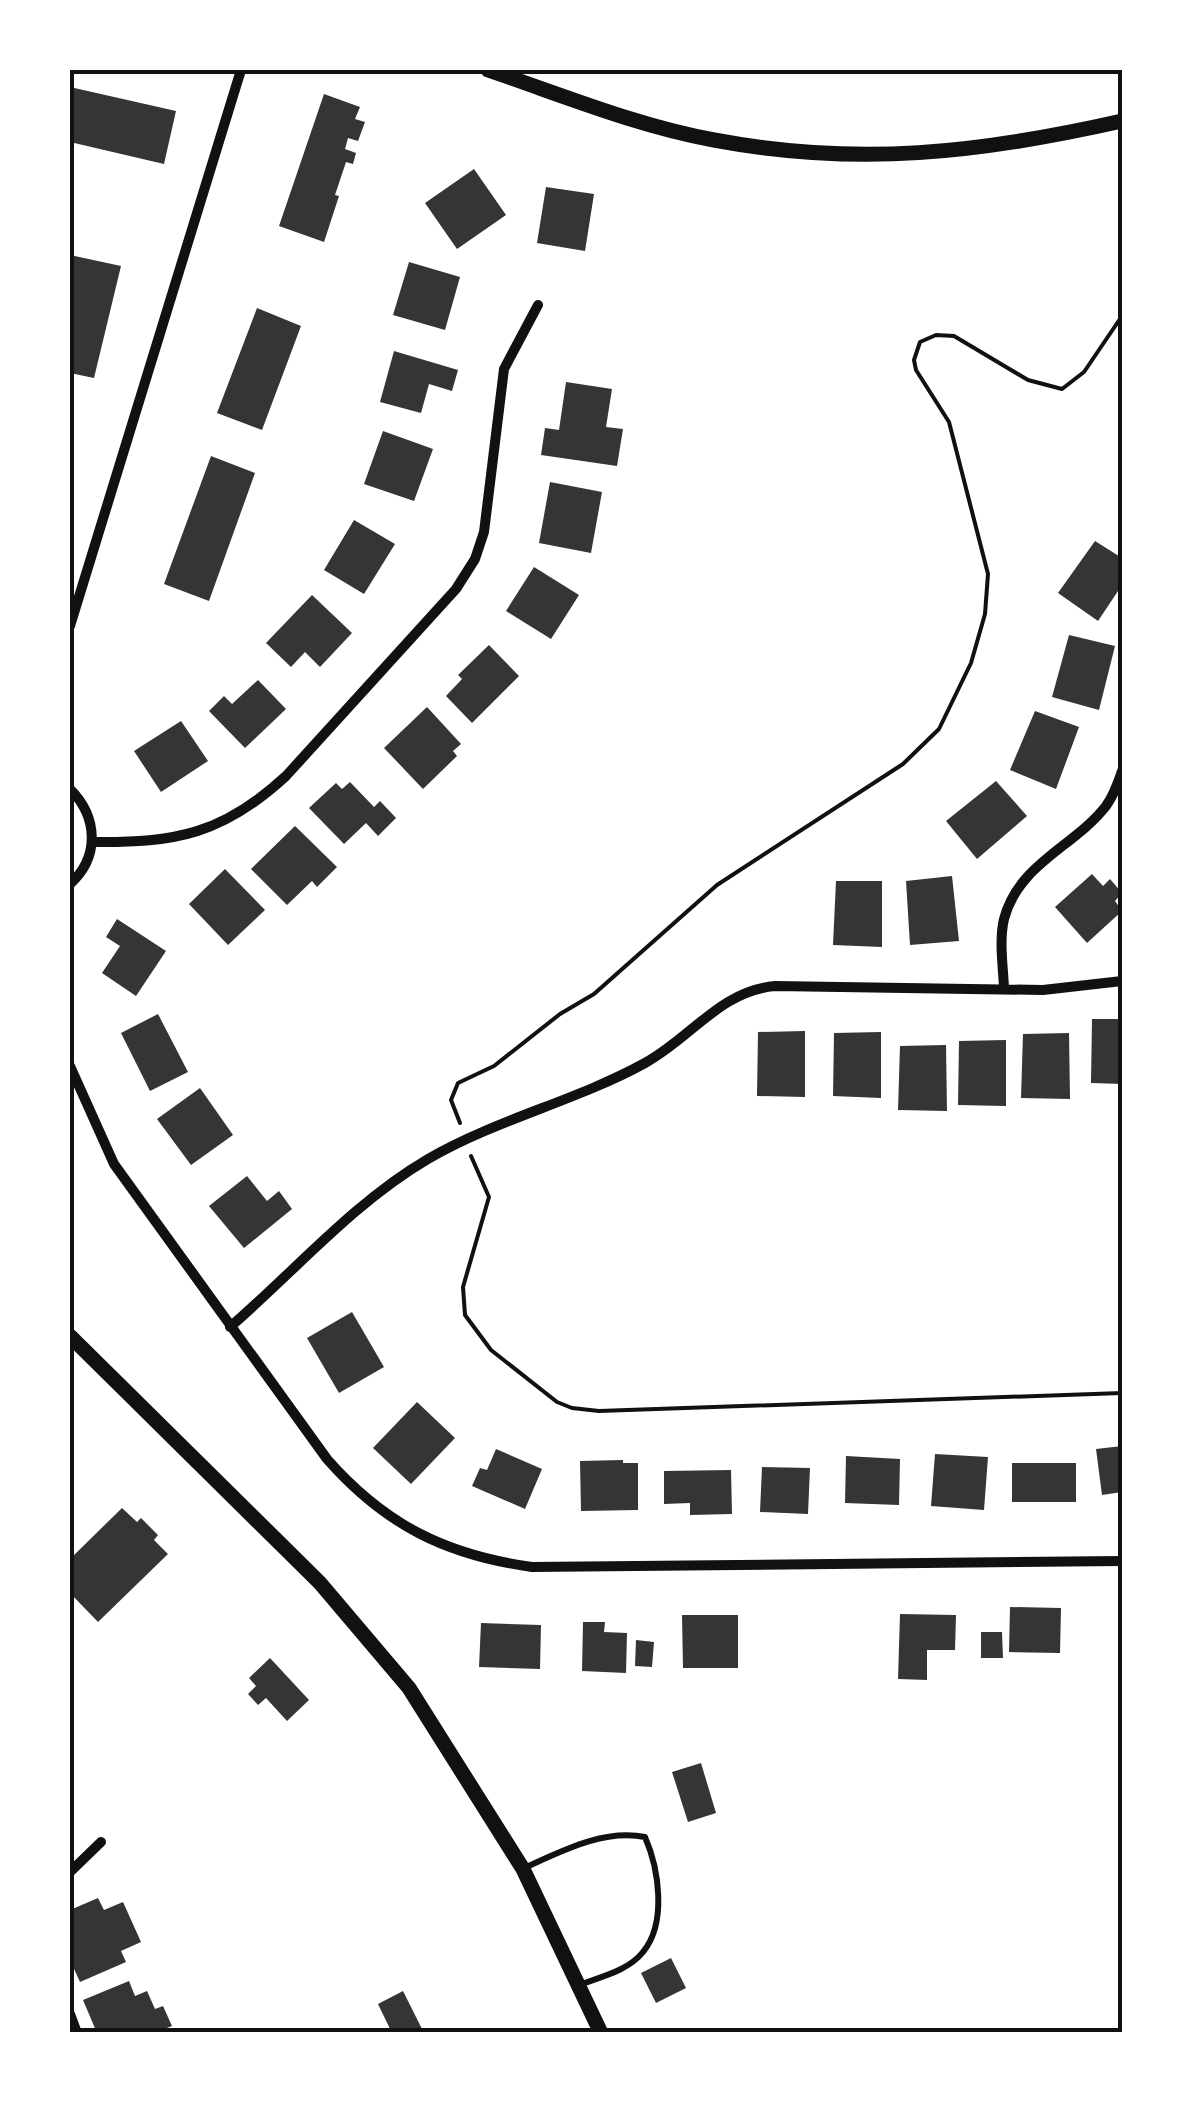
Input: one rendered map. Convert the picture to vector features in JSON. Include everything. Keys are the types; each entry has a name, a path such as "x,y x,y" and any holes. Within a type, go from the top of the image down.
{"main road":[{"path":"488,70 622,116 710,140 794,152 860,157 921,155 1122,122"},
{"path":"70,1336 320,1583 410,1688 523,1869 601,2033"}],"street":[{"path":"70,626 240,70"},
{"path":"93,842 190,835 224,822 257,802 286,776 456,590 484,532 504,369 538,305"},
{"path":"1004,988 1004,921 1014,895 1028,874 1098,814 1114,792 1122,770"},
{"path":"70,789 84,805 93,842 84,869 70,884"},
{"path":"230,1327 375,1196 427,1160 650,1060 744,992 775,986 1042,990 1122,980"},
{"path":"70,1066 114,1164 230,1327 327,1459 360,1494 409,1529 473,1557 532,1566 1122,1562"},
{"path":"70,1872 101,1842"},
{"path":"70,2014 77,2033"}],"lane":[{"path":"70,578 84,580"},
{"path":"523,1869 578,1845 624,1833 645,1837 655,1860 656,1930 642,1954 620,1970 579,1985"}],"path":[{"path":"1122,316 1084,372 1062,389 1028,380 954,336 936,335 920,342 914,360 916,370 949,422 988,574 985,614 970,662 939,730 903,764 718,885 594,994 560,1014 494,1066 458,1083 451,1100 489,1196 463,1287 466,1316 491,1350 558,1402 600,1411 1122,1393"}],"building":[{"path":"70,87 176,111 164,164 70,142"},
{"path":"324,94 360,107 355,119 365,122 358,141 348,138 345,149 356,153 353,164 346,162 324,242 279,226"},
{"path":"474,169 506,215 457,249 425,203"},
{"path":"546,187 594,194 585,251 537,243"},
{"path":"70,255 121,266 94,378 70,373"},
{"path":"409,262 460,277 445,330 393,315"},
{"path":"257,308 301,326 262,430 217,413"},
{"path":"394,351 458,370 452,391 429,384 421,413 380,402"},
{"path":"566,382 612,389 606,427 623,429 617,466 541,455 545,428 559,430"},
{"path":"383,431 433,449 414,501 364,484"},
{"path":"211,456 255,473 209,601 164,584"},
{"path":"550,482 602,492 591,553 539,543"},
{"path":"354,520 395,544 364,594 324,570"},
{"path":"1095,541 1122,558 1122,585 1098,621 1058,593"},
{"path":"534,567 579,595 551,639 506,611"},
{"path":"312,595 352,633 320,667 305,652 291,667 266,643"},
{"path":"1069,635 1115,646 1099,710 1052,697"},
{"path":"489,645 519,676 472,723 446,696 462,679 458,675"},
{"path":"258,680 286,709 245,748 209,711 224,696 232,704"},
{"path":"427,707 461,744 453,751 457,756 423,789 384,748"},
{"path":"1035,711 1079,727 1056,789 1010,770"},
{"path":"181,721 208,761 161,792 134,751"},
{"path":"996,781 1027,816 977,859 946,821"},
{"path":"350,782 374,807 380,801 396,818 378,836 366,823 344,844 309,808 336,783 342,789"},
{"path":"295,826 337,867 317,887 312,881 287,905 251,869"},
{"path":"225,869 265,910 228,945 189,904"},
{"path":"1092,874 1103,886 1110,879 1122,893 1115,901 1122,911 1087,943 1055,907"},
{"path":"952,876 959,941 910,945 906,881"},
{"path":"836,881 882,881 882,947 833,945"},
{"path":"117,919 166,951 136,996 102,973 120,946 106,937"},
{"path":"158,1014 188,1072 150,1091 121,1033"},
{"path":"1092,1019 1122,1019 1122,1084 1091,1083"},
{"path":"805,1031 805,1097 757,1096 758,1032"},
{"path":"881,1032 881,1098 833,1096 834,1033"},
{"path":"1069,1033 1070,1099 1021,1098 1023,1034"},
{"path":"1006,1040 1006,1106 958,1105 959,1041"},
{"path":"946,1045 947,1111 898,1110 900,1046"},
{"path":"200,1088 233,1135 191,1165 157,1119"},
{"path":"247,1176 267,1201 279,1191 292,1209 244,1248 209,1206"},
{"path":"352,1312 384,1367 339,1393 307,1338"},
{"path":"417,1402 455,1438 411,1484 373,1448"},
{"path":"1122,1446 1122,1492 1102,1495 1096,1449"},
{"path":"496,1449 542,1469 525,1509 472,1486 480,1468 487,1470"},
{"path":"935,1454 988,1457 984,1510 931,1506"},
{"path":"846,1456 900,1459 899,1505 845,1503"},
{"path":"580,1461 638,1463 638,1510 581,1511"},
{"path":"1012,1463 1076,1463 1076,1502 1012,1502"},
{"path":"762,1467 810,1468 808,1514 760,1512"},
{"path":"731,1470 732,1514 690,1515 690,1503 664,1504 664,1471"},
{"path":"122,1508 137,1522 141,1518 158,1535 154,1540 168,1554 98,1622 70,1593 70,1559"},
{"path":"1010,1607 1061,1608 1060,1653 1009,1652"},
{"path":"900,1614 956,1615 955,1650 927,1650 927,1680 898,1679"},
{"path":"682,1615 738,1615 738,1668 683,1668"},
{"path":"583,1622 605,1622 604,1632 627,1633 626,1673 582,1671"},
{"path":"481,1623 541,1625 540,1669 479,1667"},
{"path":"981,1632 1002,1632 1003,1658 981,1658"},
{"path":"636,1640 654,1642 652,1667 635,1666"},
{"path":"270,1658 309,1700 287,1721 266,1698 258,1705 248,1694 256,1686 249,1678"},
{"path":"701,1763 716,1813 688,1822 672,1772"},
{"path":"98,1898 104,1910 123,1902 141,1942 121,1951 126,1962 80,1982 70,1960 70,1910"},
{"path":"671,1958 686,1988 656,2003 641,1973"},
{"path":"129,1981 135,1996 147,1991 155,2009 163,2006 172,2026 154,2033 97,2033 83,2000"},
{"path":"403,1991 424,2033 392,2033 378,2004"}]}
